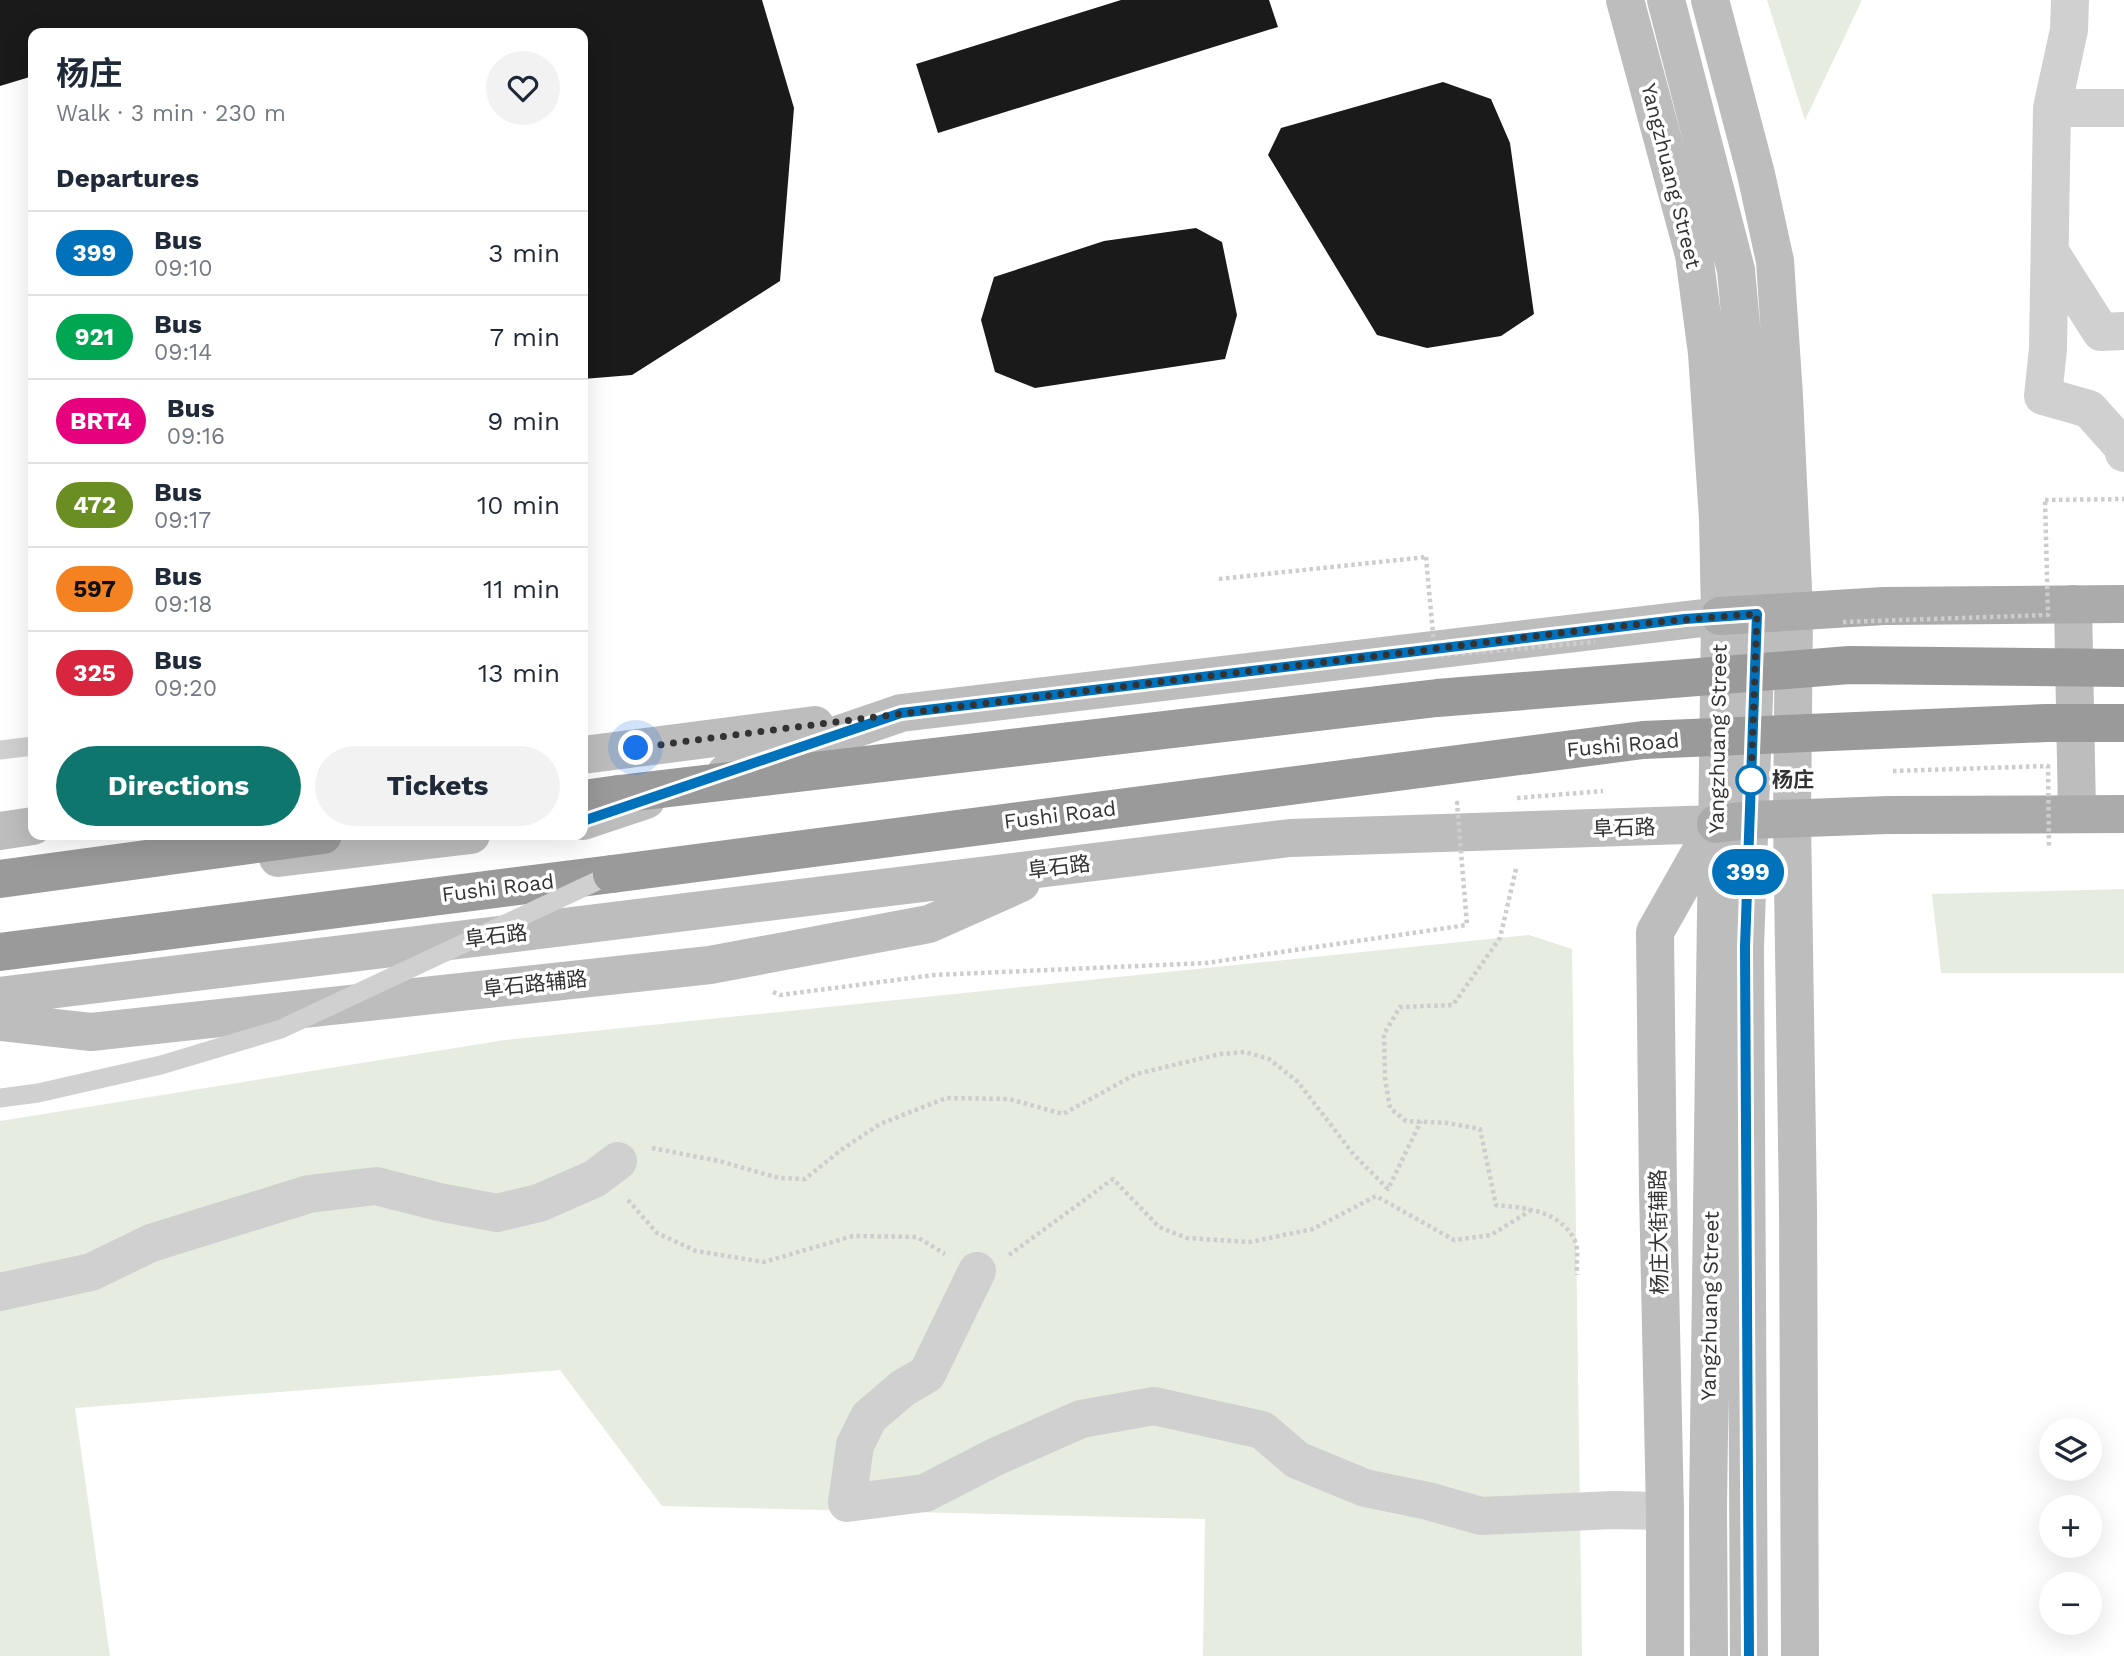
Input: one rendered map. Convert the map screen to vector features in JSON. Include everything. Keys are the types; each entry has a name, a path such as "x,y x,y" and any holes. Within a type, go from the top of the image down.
{"highway":[{"path":"595,794 1437,698 1849,665 2124,668"},
{"name":"Fushi Road","path":"0,952 1643,740 2047,723 2124,723"},
{"path":"0,880 287,840"}],"main road":[{"name":"Yangzhuang Street","path":"1625,0 1694,255 1707,353 1718,519 1738,615"},
{"name":"Yangzhuang Street","path":"1666,0 1736,270 1744,358 1733,822 1708,1508 1709,1656"},
{"path":"1710,0 1756,174 1775,261 1784,396 1794,610 1792,819 1798,1207 1800,1656"},
{"path":"2073,604 2077,813"},
{"path":"588,754 901,713 1738,615 1884,606 2124,604"},
{"path":"588,819 901,713"},
{"name":"阜石路","path":"0,996 1290,838 1518,815 1733,822 1888,814 2124,814"},
{"path":"1733,822 1745,947 1749,1656"},
{"name":"杨庄大街辅路","path":"1665,1656 1655,932 1733,822"},
{"path":"0,831 28,827"},
{"path":"0,892 430,840"},
{"name":"阜石路辅路","path":"0,1022 91,1032 710,965 929,923 1057,867"}],"street":[{"path":"2070,0 2069,30 2052,108 2048,349 2043,396 2089,409 2123,447 2124,453"},
{"path":"2052,108 2124,107"},
{"path":"2050,252 2101,332 2124,331"},
{"path":"0,1292 90,1272 151,1243 309,1194 376,1186 497,1213 538,1203 594,1179 618,1161"},
{"path":"977,1271 927,1374 903,1388 869,1417 855,1445 846,1503 925,1493 1081,1419 1154,1406 1262,1430 1297,1460 1365,1488 1428,1501 1481,1516 1613,1510 1665,1511"}],"lane":[{"path":"0,750 28,747"},
{"path":"0,1098 38,1093 161,1065 281,1029 612,874"}],"path":[{"path":"1843,622 2048,615 2045,500 2124,499"},
{"path":"1219,579 1426,557 1435,656 1595,642"},
{"path":"1885,771 2048,766 2049,849"},
{"path":"1577,1275 1576,1243 1561,1221 1533,1209 1496,1205 1480,1129 1448,1123 1406,1121 1390,1108 1385,1078 1384,1034 1400,1007 1453,1005 1500,938 1518,815 1603,791"},
{"path":"780,995 934,975 1206,963 1467,925 1457,803 1471,802"},
{"path":"1421,1121 1388,1189 1354,1155 1298,1082 1269,1059 1245,1052 1220,1054 1136,1074 1063,1114 1009,1099 946,1098 880,1124 804,1179 779,1178 719,1161 642,1146 618,1161 614,1178 634,1208 657,1233 696,1251 764,1262 853,1236 917,1237 977,1271 1008,1256 1113,1179 1159,1227 1187,1238 1250,1242 1313,1228 1376,1195 1454,1240 1491,1235 1533,1209"}],"shaded area":[{"path":"1767,0 1862,0 1805,120"},
{"path":"2124,889 2124,973 1941,973 1932,894"},
{"path":"1529,935 1572,949 1582,1656 1203,1656 1205,1519 662,1506 560,1370 75,1408 110,1656 0,1656 0,1121 505,1040"}],"building":[{"path":"0,0 762,0 794,108 780,281 632,375 588,379 588,28 28,28 28,78 0,86"},
{"path":"1121,0 1269,0 1278,27 938,133 916,64"},
{"path":"1443,82 1491,99 1510,143 1534,314 1501,336 1427,348 1377,335 1268,155 1281,128"},
{"path":"1196,228 1222,242 1237,315 1225,359 1035,388 995,372 981,320 994,277 1104,241"}],"bus line":[{"name":"399","path":"588,819 901,713 1685,619 1757,614 1745,947 1749,1656"}],"place":[{"name":"杨庄","path":"1751,780"}],"route":[{"path":"636,748 901,713 1685,619 1757,614 1751,780"}]}
